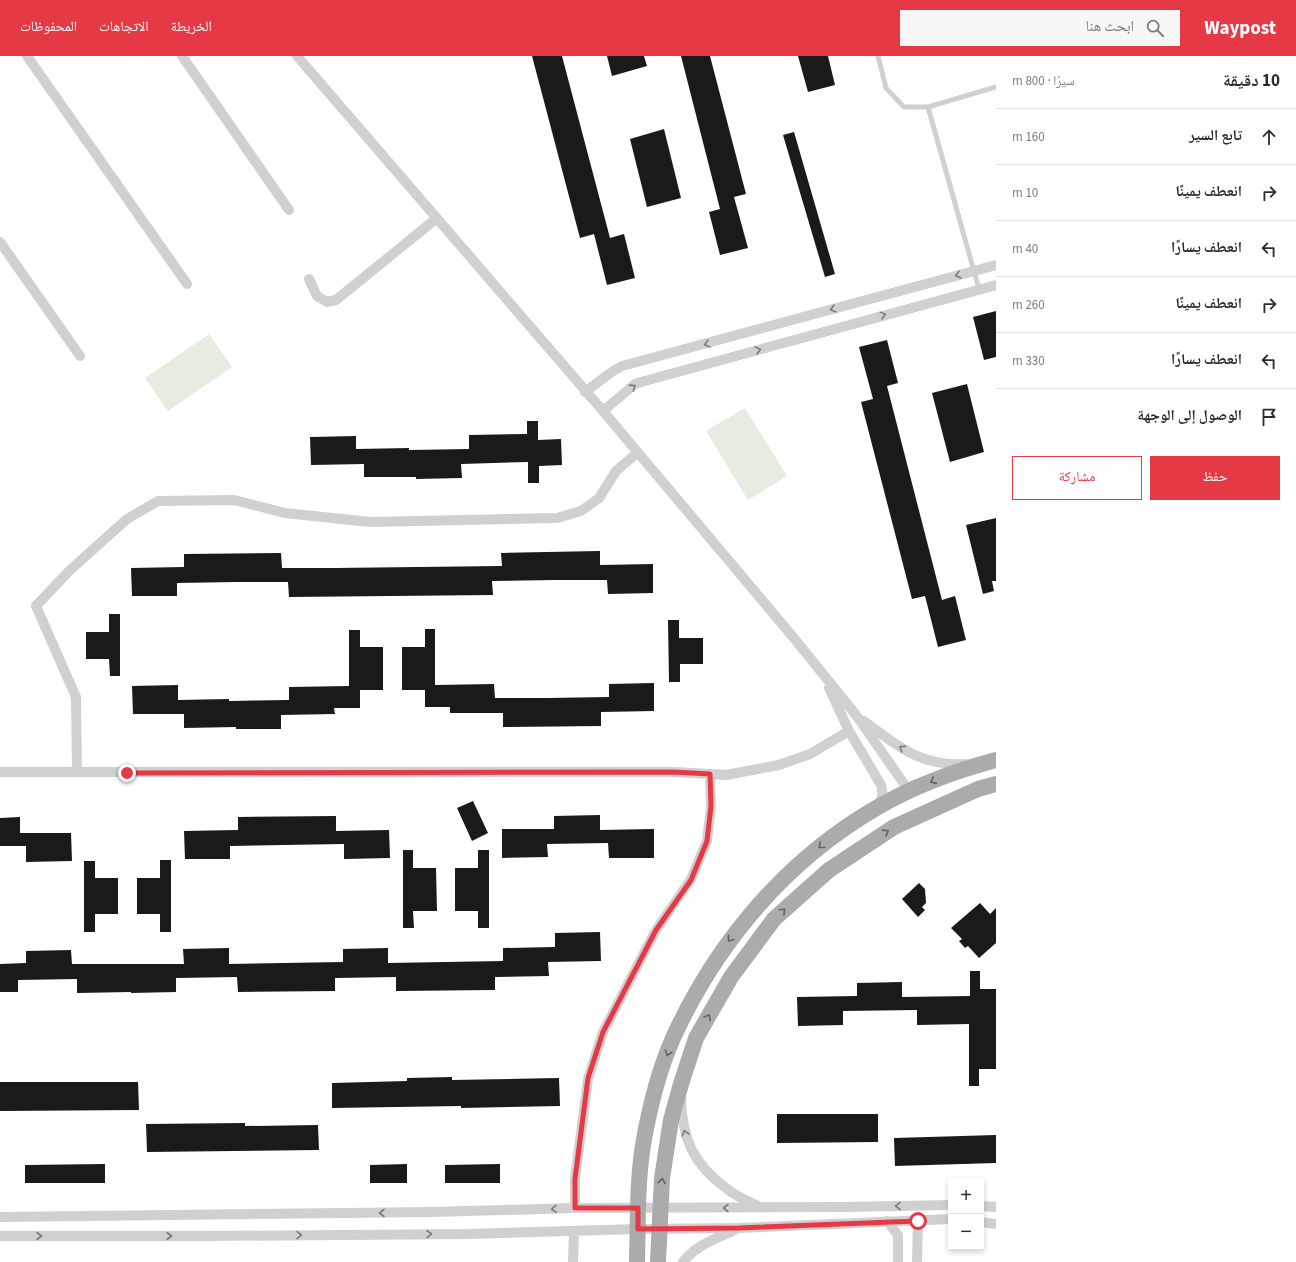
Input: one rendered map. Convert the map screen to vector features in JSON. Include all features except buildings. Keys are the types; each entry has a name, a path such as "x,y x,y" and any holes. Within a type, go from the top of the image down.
{"main road":[{"path":"637,1262 638,1186 643,1144 661,1073 672,1039 704,978 724,946 746,918 771,891 821,846 878,807 942,777 995,760"},
{"path":"658,1262 662,1178 668,1142 681,1084 696,1038 731,977 774,919 829,870 894,827 978,789 996,784"}],"street":[{"path":"27,56 187,284"},
{"path":"182,56 289,210"},
{"path":"297,56 438,218 585,392 603,411 793,637 856,715 909,792"},
{"path":"309,279 317,296 328,302 336,300 438,218"},
{"path":"0,242 80,356"},
{"path":"585,392 612,371 622,366 996,265"},
{"path":"603,411 635,384 641,382 996,285"},
{"path":"77,772 76,697 36,606 69,571 127,518 158,501 234,500 285,513 370,522 557,518 582,511 599,498 616,471 637,453"},
{"path":"822,674 849,732 881,785 882,798 878,807"},
{"path":"856,715 902,749 932,762 966,764 995,760"},
{"path":"0,772 674,772 726,775 779,766 810,754 849,732"},
{"path":"575,1208 575,1179 588,1078 603,1032 656,930 691,880 707,841 711,806 710,774"},
{"path":"681,1084 684,1130 690,1148 698,1161 710,1175 726,1189 760,1207"},
{"path":"0,1217 433,1212 575,1208 948,1205"},
{"path":"984,1206 996,1207"},
{"path":"0,1236 240,1236 574,1231 659,1228 739,1228 948,1219"},
{"path":"887,1221 898,1235 898,1262"},
{"path":"917,1262 918,1221"},
{"path":"984,1222 996,1224"},
{"path":"683,1262 689,1254 700,1246 739,1228"},
{"path":"573,1262 574,1231"}],"lane":[{"path":"878,56 886,88 904,107 928,107 996,87"},
{"path":"928,107 979,289"}],"shaded area":[{"path":"209,334 232,367 168,411 145,378"},
{"path":"745,408 787,476 748,500 706,431"}],"route":[{"path":"127,773 674,772 710,774 711,806 707,841 691,880 656,930 603,1032 588,1078 575,1179 575,1208 638,1208 638,1229 739,1228 887,1221 918,1221"}]}
